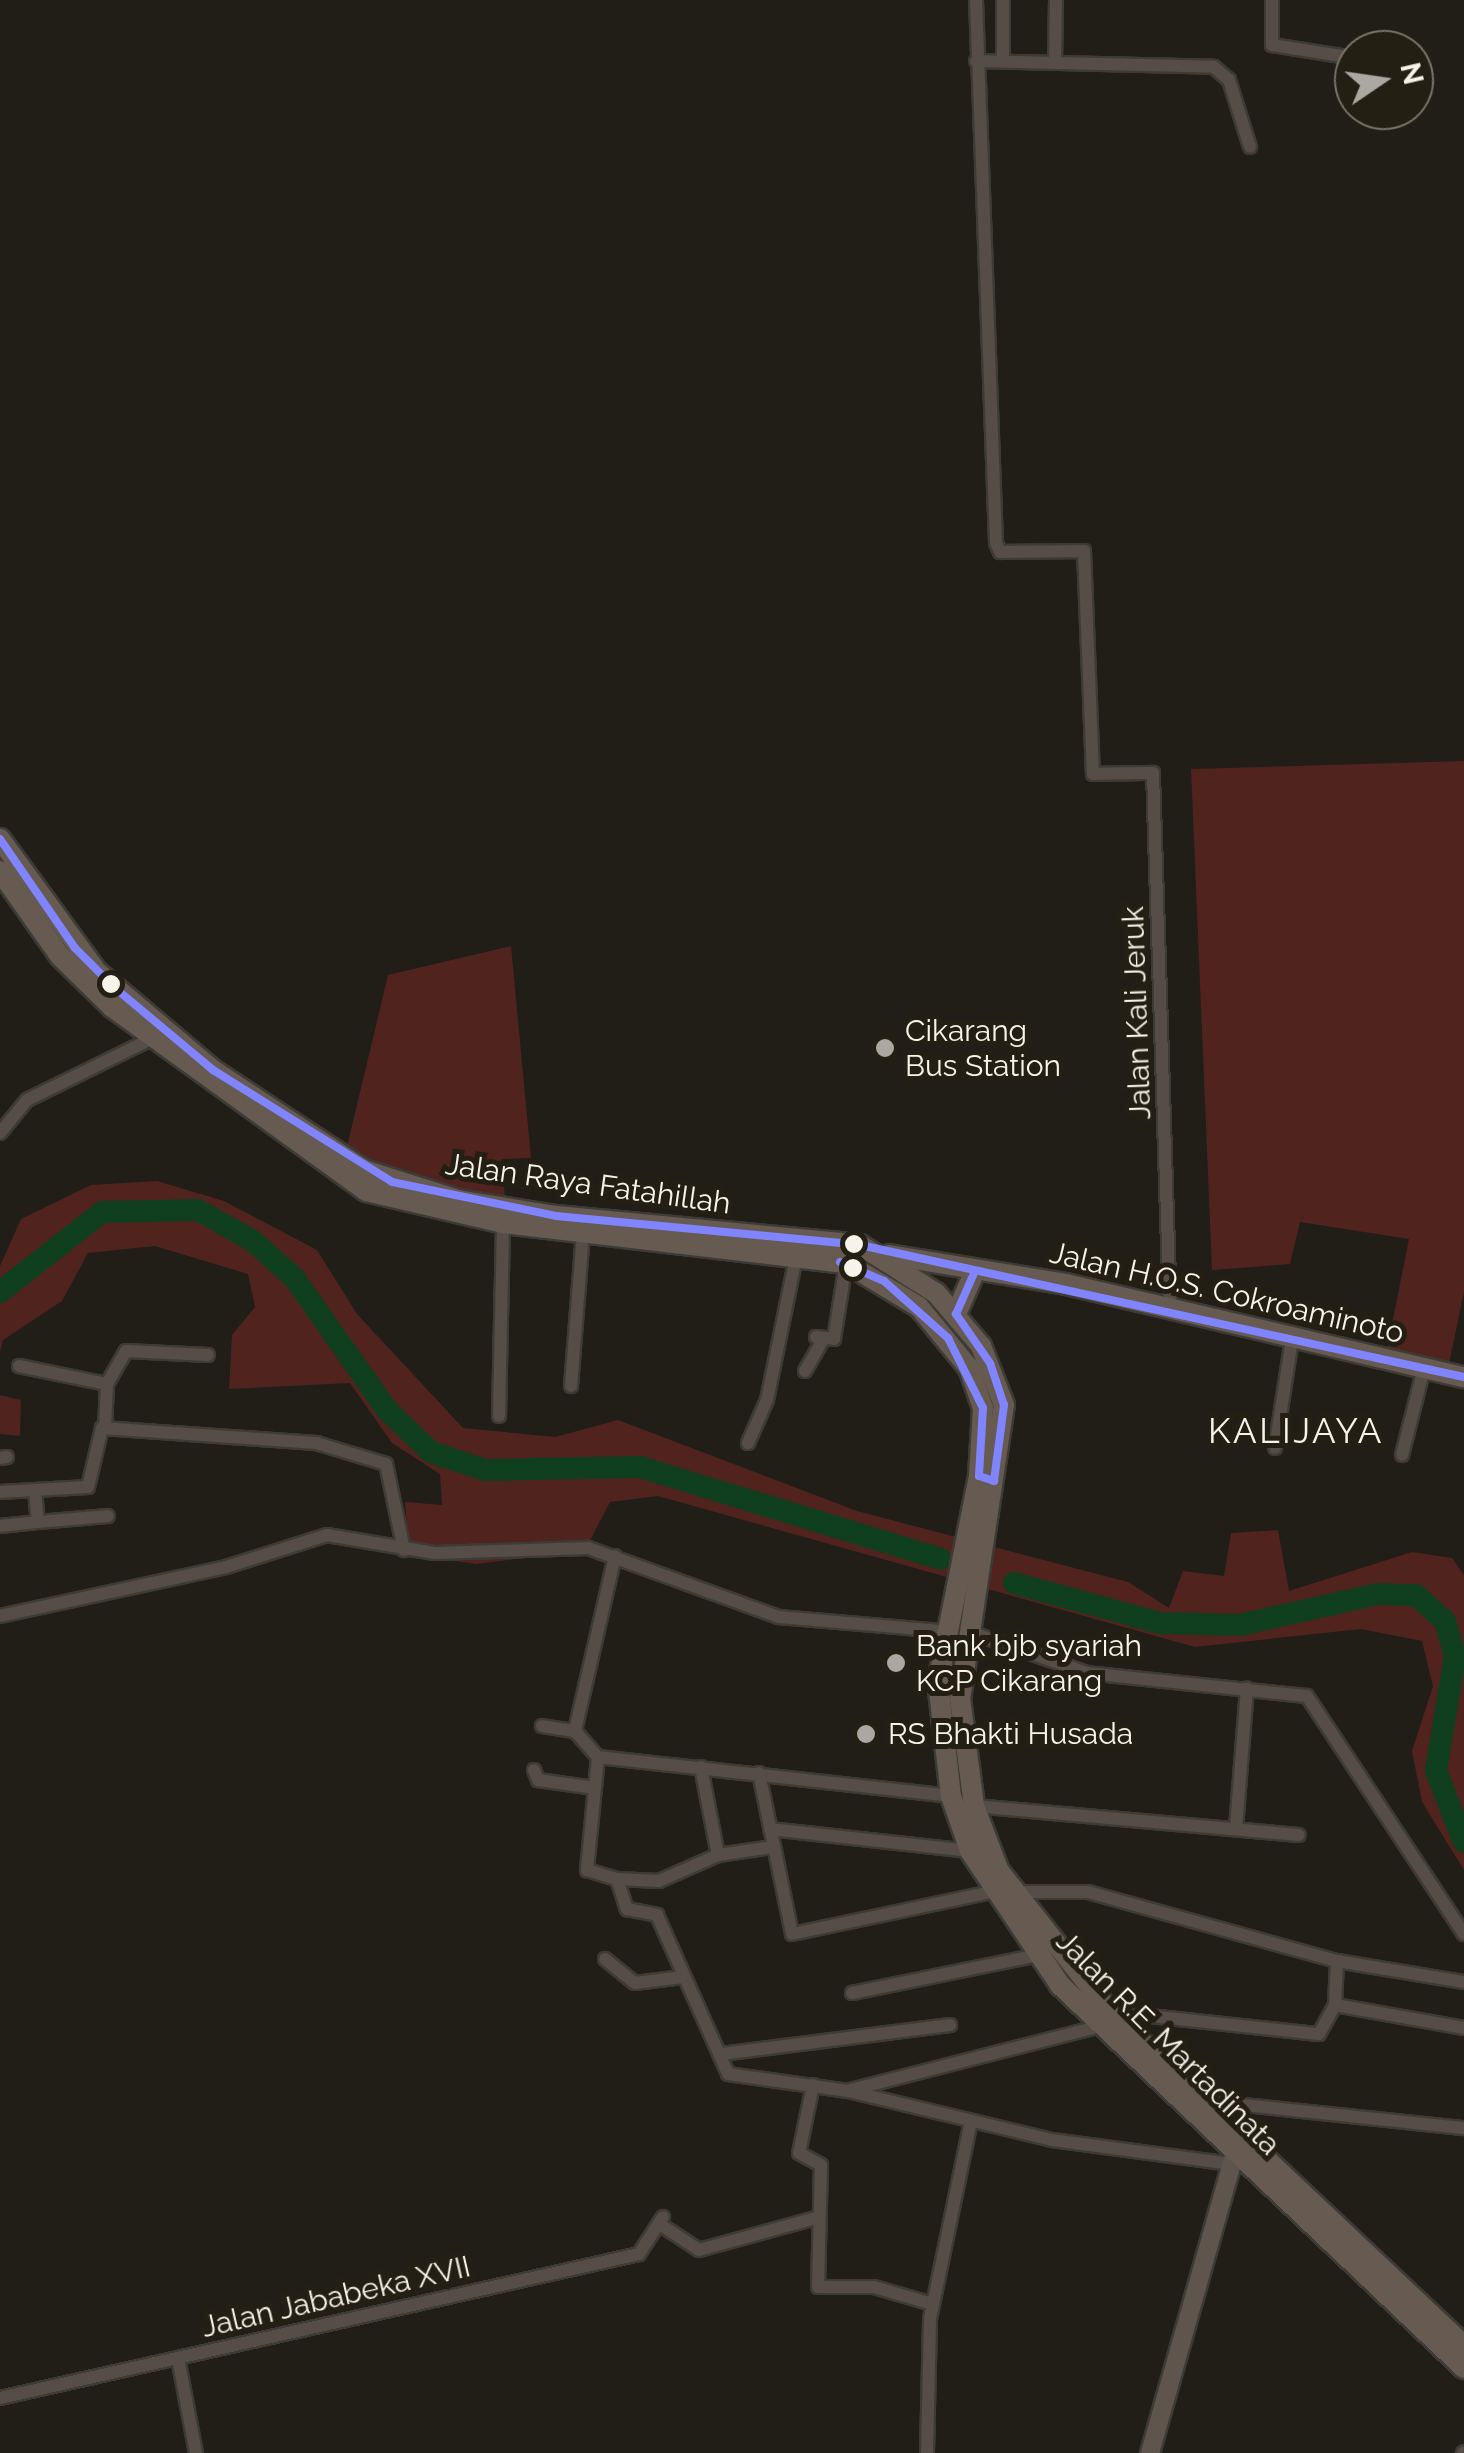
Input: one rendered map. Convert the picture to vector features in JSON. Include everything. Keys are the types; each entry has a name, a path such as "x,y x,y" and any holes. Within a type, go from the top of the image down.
{"highway":[{"name":"Jalan Raya Fatahillah","path":"0,839 98,972 213,1070 364,1170 478,1204 884,1254"},
{"name":"Jalan Raya Fatahillah","path":"0,871 60,956 151,1039 366,1191 503,1223 855,1266"},
{"name":"Jalan H.O.S. Cokroaminoto","path":"884,1254 1464,1377"},
{"name":"Jalan R.E. Martadinata","path":"884,1254 956,1314 999,1384 982,1512 986,1545 967,1630 960,1698 974,1806 1001,1892 1034,1956 1206,2101 1464,2346"},
{"name":"Jalan R.E. Martadinata","path":"855,1266 919,1307 968,1368 983,1408 989,1478"},
{"path":"956,1314 975,1272"},
{"name":"Jalan R.E. Martadinata","path":"982,1512 966,1534 951,1594 943,1631 938,1697 952,1796 970,1851 1106,2019 1233,2159 1464,2368"}],"main road":[{"path":"1150,2453 1233,2159"}],"street":[{"path":"976,0 976,61 1222,70 1250,146"},
{"path":"1003,0 1003,61"},
{"path":"1055,63 1056,0"},
{"path":"1272,0 1272,44 1334,55"},
{"name":"Jalan Kali Jeruk","path":"976,61 996,543 1000,552 1084,551 1093,774 1153,772 1170,1312"},
{"path":"0,1133 27,1100 151,1039"},
{"path":"499,1416 503,1223"},
{"path":"571,1386 584,1235"},
{"path":"748,1443 768,1400 796,1257"},
{"path":"806,1372 820,1337 834,1338 855,1266"},
{"path":"1274,1448 1292,1339"},
{"path":"0,1492 90,1486 104,1428 107,1384 126,1351 208,1356"},
{"path":"19,1366 107,1384"},
{"path":"1402,1456 1424,1368"},
{"path":"104,1428 316,1443 374,1456 395,1484 404,1550"},
{"path":"35,1490 38,1522"},
{"path":"0,1526 108,1516"},
{"path":"0,1616 226,1567 327,1535 404,1550 544,1544 615,1556 779,1618 943,1631"},
{"path":"575,1731 615,1556"},
{"path":"967,1630 1086,1673 1247,1688 1311,1700 1464,1934"},
{"path":"1236,1828 1247,1688"},
{"path":"542,1726 575,1731 598,1757 952,1796"},
{"path":"598,1757 587,1870 617,1880 659,1881 718,1855 773,1847"},
{"path":"701,1767 718,1855"},
{"path":"534,1770 538,1780 594,1788"},
{"path":"759,1774 794,1934 1001,1892 1088,1892 1337,1961 1464,1982"},
{"path":"974,1806 1300,1835"},
{"path":"770,1828 970,1851"},
{"path":"617,1880 625,1908 657,1915 728,2074 848,2091 971,2122 1233,2159"},
{"path":"852,1993 1034,1956"},
{"path":"605,1959 635,1983 682,1977"},
{"path":"848,2091 1106,2019 1320,2034 1335,2005 1337,1961"},
{"path":"1335,2005 1464,2028"},
{"path":"721,2054 950,2026"},
{"path":"812,2085 800,2153 821,2166 816,2218 818,2287 874,2287 932,2304"},
{"path":"1206,2101 1464,2128"},
{"path":"927,2453 932,2304 971,2122"},
{"name":"Jalan Jababeka XVII","path":"0,2398 638,2254 662,2221 699,2250 816,2218"},
{"path":"178,2358 196,2453"}],"shaded area":[{"path":"1464,761 1464,1292 1447,1373 1385,1359 1409,1239 1300,1222 1290,1264 1212,1270 1191,769"},
{"path":"511,946 531,1158 502,1159 505,1199 419,1183 346,1151 388,975"},
{"path":"157,1181 224,1201 317,1250 357,1314 463,1428 555,1437 618,1420 857,1511 1128,1582 1169,1608 1183,1571 1224,1576 1231,1533 1278,1530 1289,1591 1412,1552 1452,1558 1464,1575 1464,1870 1422,1802 1412,1751 1433,1686 1422,1641 1361,1629 1195,1647 977,1586 963,1662 986,1842 1101,2026 970,1851 940,1714 954,1579 658,1496 610,1502 585,1550 476,1564 409,1554 405,1502 442,1505 440,1474 392,1443 350,1383 229,1389 232,1335 255,1307 248,1274 155,1246 88,1253 62,1301 3,1340 0,1352 0,1266 21,1219 91,1185"},
{"path":"0,1395 21,1400 20,1436 0,1434"}],"waterway":[{"path":"0,1292 102,1212 198,1210 253,1241 295,1279 387,1410 431,1452 485,1470 640,1467 940,1559"},
{"path":"1014,1583 1160,1623 1240,1625 1378,1594 1416,1595 1445,1621 1455,1657 1436,1771 1464,1842"}],"transit line":[{"path":"0,839 75,948 115,988 213,1070 392,1182 556,1216 860,1245 1464,1377"},
{"path":"840,1262 884,1281 948,1338 983,1408 979,1476 994,1481 1004,1405 990,1363 956,1314 975,1271"}],"place":[{"name":"Cikarang Bus Station","path":"885,1048"},
{"name":"Bank bjb syariah KCP Cikarang","path":"896,1663"},
{"name":"RS Bhakti Husada","path":"866,1734"}],"district":[{"name":"KALIJAYA","path":"1296,1431"}]}
